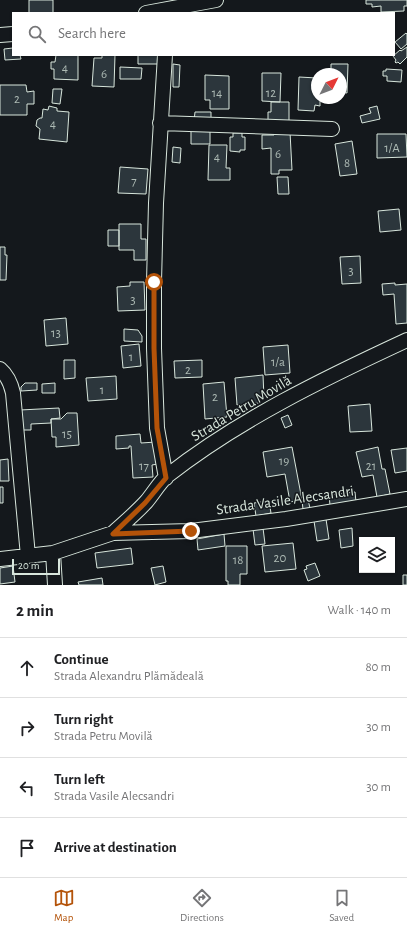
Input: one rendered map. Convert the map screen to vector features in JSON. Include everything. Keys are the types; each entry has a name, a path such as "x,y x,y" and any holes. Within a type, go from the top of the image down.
{"street":[{"path":"150,12 168,7 216,0"},
{"path":"0,35 12,34"},
{"path":"165,56 155,226 154,348 157,428 166,478"},
{"path":"160,124 332,129"},
{"name":"Strada Petru Movilă","path":"113,534 145,503 166,478 208,447 252,419 321,381 407,340"},
{"path":"0,369 10,382 13,393 28,556"},
{"name":"Strada Vasile Alecsandri","path":"0,559 53,553 113,534 191,531 286,519 407,499"},
{"path":"53,553 55,585"}],"building":[{"path":"29,0 53,0 53,12 29,12"},
{"path":"366,0 407,0 407,6 404,6 404,11 381,12 381,6 372,7 372,4 366,4"},
{"path":"406,33 407,44 401,49 395,42"},
{"path":"407,47 407,57 400,64 395,62 396,60 393,56 395,56 400,50 401,51"},
{"path":"12,48 12,56 20,56 21,59 5,60 4,49"},
{"path":"56,56 78,56 78,80 54,79 54,69 51,69 51,62 55,62"},
{"path":"102,56 115,56 114,87 92,86 94,58 102,58"},
{"path":"138,56 160,56 160,64 138,64"},
{"path":"173,64 180,65 179,87 173,87"},
{"path":"331,64 348,64 347,93 347,68 331,68"},
{"path":"120,67 142,68 141,79 120,79"},
{"path":"386,69 402,70 401,82 387,81 387,76 383,76 383,71 386,71"},
{"path":"262,73 281,73 280,102 262,101"},
{"path":"205,75 229,76 229,109 210,109 210,100 205,100"},
{"path":"299,77 311,78 311,104 320,104 320,106 315,105 314,111 298,110"},
{"path":"0,85 26,85 27,92 34,91 34,104 27,104 27,115 0,115"},
{"path":"53,89 62,89 60,104 52,103"},
{"path":"271,102 289,102 289,121 268,121 268,112 271,112"},
{"path":"49,106 57,108 57,111 69,112 67,142 39,139 40,129 36,126 37,120 42,118 43,109 48,110"},
{"path":"377,106 380,119 362,123 360,116 371,113 369,108"},
{"path":"195,112 211,112 211,121 194,121"},
{"path":"191,131 210,131 210,144 191,144"},
{"path":"274,132 290,132 292,170 279,170 279,174 271,174 271,148 262,149 262,135 274,135"},
{"path":"233,133 242,133 242,137 245,137 245,150 240,150 240,152 230,151 230,137 233,137"},
{"path":"377,134 406,134 407,157 377,158"},
{"path":"352,141 357,174 340,176 335,144"},
{"path":"209,145 227,145 226,168 230,168 230,180 208,180"},
{"path":"173,147 181,148 180,163 172,162"},
{"path":"120,167 148,169 146,194 118,193"},
{"path":"277,177 288,177 289,194 278,194"},
{"path":"399,209 401,230 380,232 378,211"},
{"path":"119,224 141,224 141,239 146,239 146,260 134,260 134,250 119,250"},
{"path":"108,230 119,230 119,246 108,246"},
{"path":"0,247 5,247 5,255 7,255 6,280 0,280"},
{"path":"360,256 361,283 342,284 340,257"},
{"path":"130,282 144,282 145,310 118,311 117,287 130,286"},
{"path":"395,283 395,285 407,284 407,323 396,324 394,294 383,295 382,284"},
{"path":"66,318 68,344 46,346 44,320"},
{"path":"124,329 138,330 142,336 142,342 124,341"},
{"path":"139,344 141,366 123,368 121,346"},
{"path":"288,345 290,373 265,375 263,347"},
{"path":"64,360 75,360 75,378 64,379"},
{"path":"202,360 202,377 175,378 174,361"},
{"path":"263,375 264,398 259,399 259,403 237,405 235,378"},
{"path":"116,376 117,399 88,401 86,378"},
{"path":"224,382 227,417 205,419 203,384"},
{"path":"25,383 37,383 37,390 21,391 21,387"},
{"path":"55,383 55,393 42,393 42,384"},
{"path":"370,404 372,431 350,432 348,406"},
{"path":"59,408 60,418 51,419 51,423 31,424 31,430 20,430 20,410"},
{"path":"67,413 77,413 79,445 56,447 56,437 52,437 51,419 61,419"},
{"path":"288,415 292,425 285,428 281,418"},
{"path":"140,434 141,443 156,442 158,464 152,465 153,477 133,478 131,446 129,446 129,448 116,449 116,436"},
{"path":"292,447 302,500 290,502 285,474 267,477 263,452"},
{"path":"378,447 382,469 385,469 390,494 377,497 373,475 362,477 356,452"},
{"path":"407,448 407,471 395,473 391,450"},
{"path":"8,459 9,481 0,481 0,460"},
{"path":"0,487 3,487 3,503 0,503"},
{"path":"355,492 356,502 330,505 329,495"},
{"path":"308,500 310,508 303,509 302,501"},
{"path":"269,501 271,513 256,516 254,503"},
{"path":"326,519 329,539 317,541 314,521"},
{"path":"263,528 265,544 255,545 253,529"},
{"path":"352,528 353,546 341,548 339,530"},
{"path":"224,534 225,546 198,550 197,539"},
{"path":"293,543 296,569 265,572 262,546"},
{"path":"226,546 247,546 247,574 240,574 240,585 228,585 228,581 226,581"},
{"path":"131,548 133,564 97,568 95,553"},
{"path":"315,563 320,576 308,581 304,570 307,569 306,566"},
{"path":"13,566 15,582 0,584 0,568"},
{"path":"163,566 166,582 155,585 151,568"},
{"path":"403,575 407,575 407,585 403,585"},
{"path":"102,578 103,585 79,585 78,582"}],"route":[{"path":"154,282 154,348 157,428 166,478 145,503 113,534 191,531"}]}
